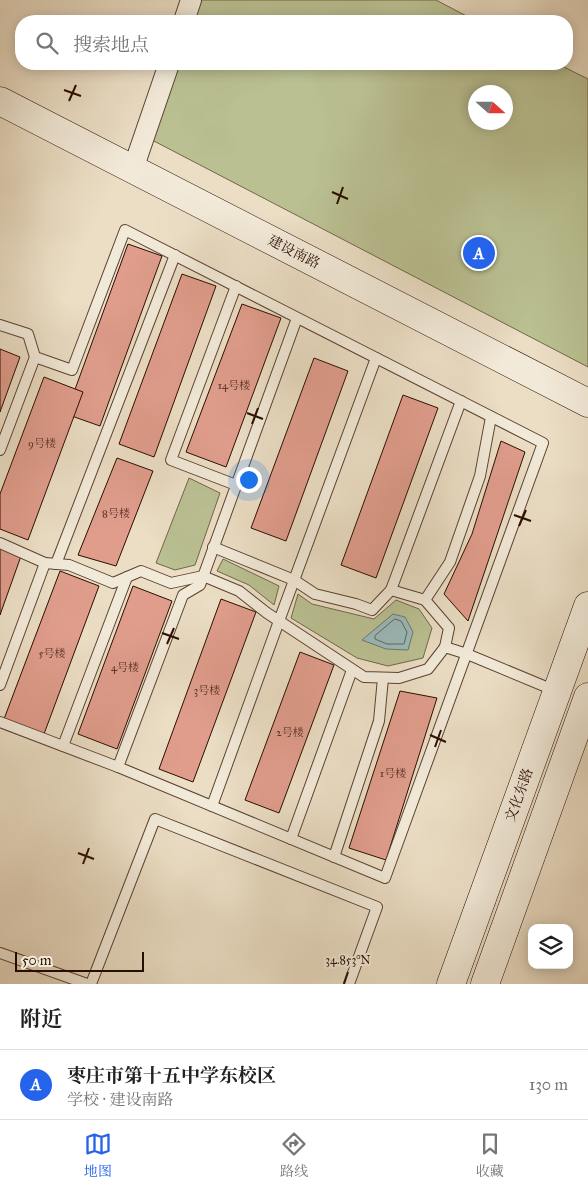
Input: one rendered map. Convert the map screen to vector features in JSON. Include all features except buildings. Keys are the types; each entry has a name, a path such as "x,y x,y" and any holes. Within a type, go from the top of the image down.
{"street":[{"path":"186,15 192,0"},
{"path":"133,169 168,70"},
{"name":"建设南路","path":"0,101 588,403"},
{"name":"文化东路","path":"453,979 588,606"},
{"path":"453,979 484,984 587,702 557,692"}],"lane":[{"path":"0,722 118,767 386,878 544,443 125,230 72,370 35,357"},
{"path":"0,686 175,255"},
{"path":"236,286 172,460 236,484"},
{"path":"118,767 183,594 200,585 297,318"},
{"path":"0,325 28,334 35,357 0,450"},
{"path":"212,806 376,358"},
{"path":"213,547 294,580 315,594 372,610 391,590 461,401"},
{"path":"425,600 450,562 480,476 491,417"},
{"path":"0,543 51,563 69,565 114,584 141,571 172,584 203,576 239,591 364,677 399,678 428,669 445,647 449,628 425,600 391,590"},
{"path":"64,746 127,578"},
{"path":"445,647 467,654 557,692"},
{"path":"291,839 352,670"},
{"path":"334,857 379,721 384,678"},
{"path":"0,953 89,984 155,819 377,907 349,984"}],"green space":[{"path":"201,0 436,0 465,15 196,15"},
{"path":"177,70 570,70 588,79 588,367 152,140"},
{"path":"189,478 220,493 195,565 175,570 156,563"},
{"path":"223,559 279,586 274,605 249,585 217,571"},
{"path":"298,594 312,604 374,619 396,600 419,609 432,628 423,658 388,666 357,658 291,618"}],"water":[{"path":"393,614 405,617 413,632 408,650 386,649 362,640"}],"place":[{"name":"枣庄市第十五中学东校区","path":"479,253"}]}
